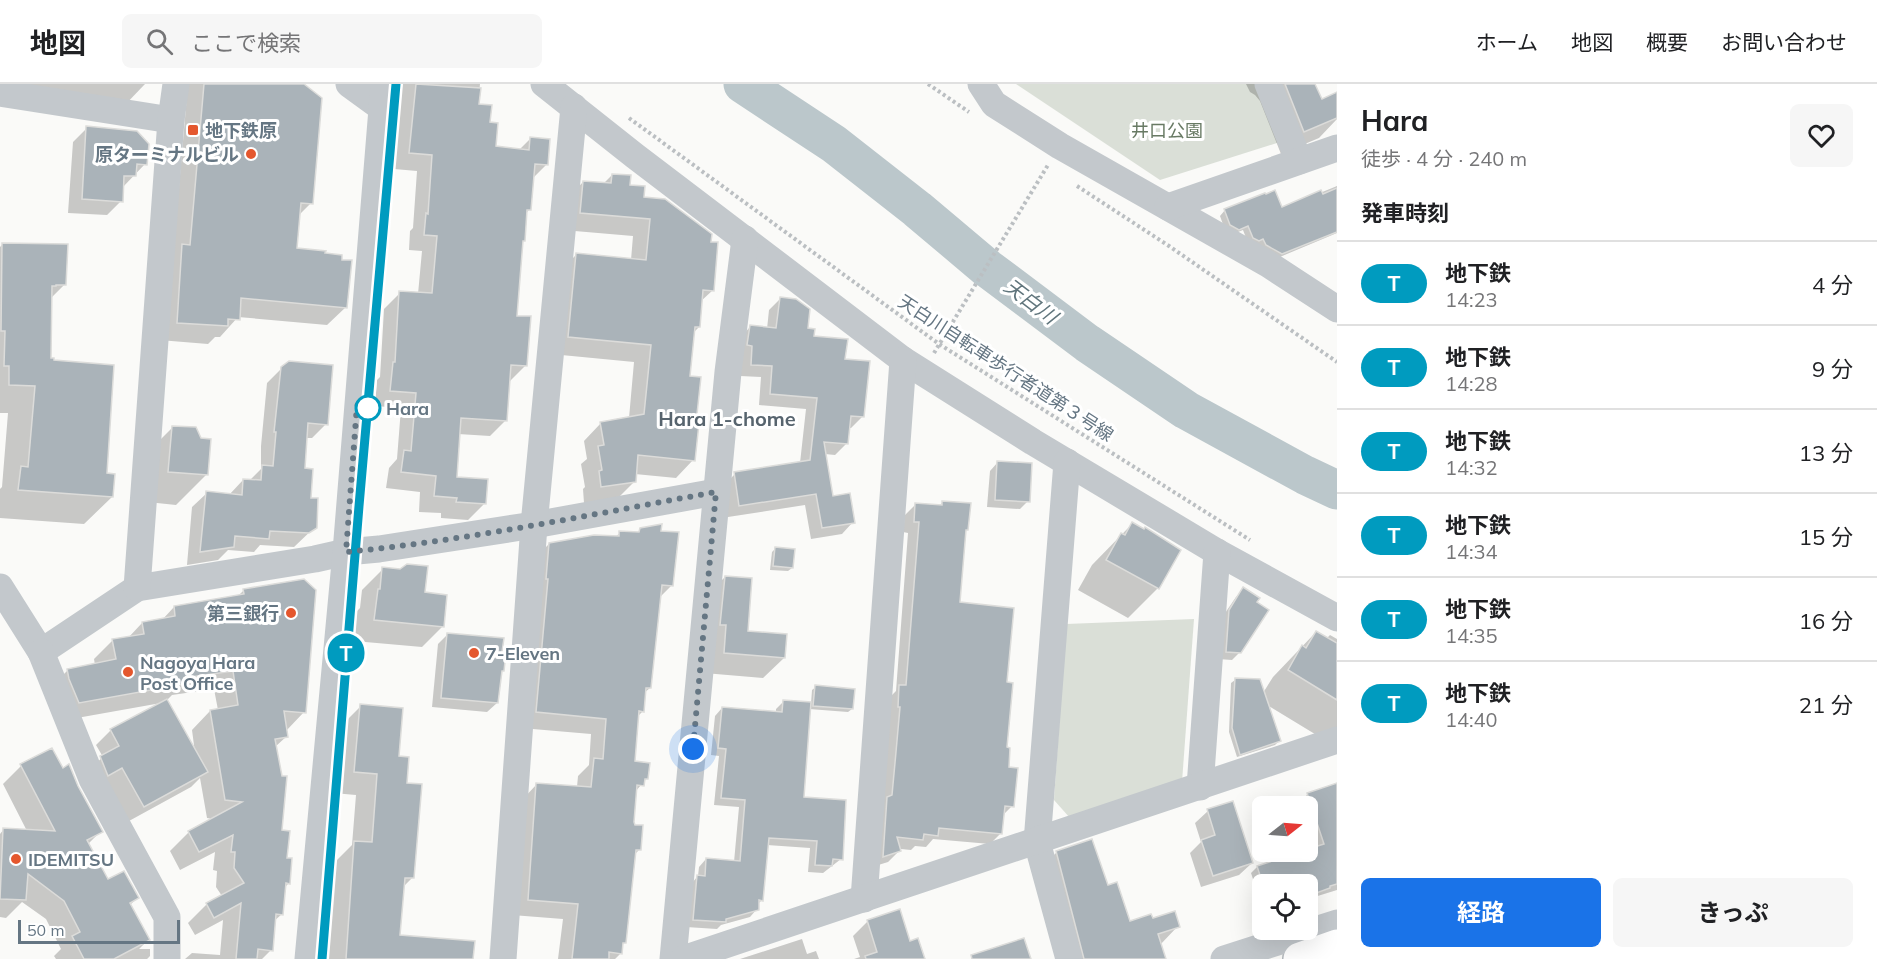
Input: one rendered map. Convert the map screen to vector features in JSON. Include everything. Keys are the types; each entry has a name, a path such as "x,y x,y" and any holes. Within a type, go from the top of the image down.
{"highway":[{"path":"1300,959 1337,946"}],"street":[{"path":"136,588 171,120 176,84"},
{"path":"308,959 346,552 383,96 349,84"},
{"path":"544,84 903,360 1217,552 1337,618"},
{"path":"981,84 994,104 1059,146 1268,264 1337,309"},
{"path":"1268,84 1299,161"},
{"path":"0,93 171,120"},
{"path":"503,959 534,525 573,106"},
{"path":"1168,207 1337,148"},
{"path":"673,959 728,372 745,239"},
{"path":"864,899 903,360"},
{"path":"1067,462 1036,842 1069,959"},
{"path":"41,652 136,588 346,552 534,525 716,492"},
{"path":"1200,787 1217,552"},
{"path":"0,587 41,652 92,779 168,917 167,959"},
{"path":"683,959 1337,741"},
{"path":"1224,959 1337,923"}],"path":[{"name":"天白川自転車歩行者道第３号線","path":"629,118 939,344 1257,544"},
{"path":"939,344 1047,166 1056,172"},
{"path":"1076,185 1337,362"}],"green space":[{"name":"井口公園","path":"1016,84 1256,84 1280,142 1160,180"},
{"path":"1194,619 1182,782 1070,818 1054,800 1066,624"}],"building":[{"path":"204,84 304,84 322,98 313,204 301,203 297,248 326,251 325,253 342,255 342,260 352,260 347,308 241,298 240,320 228,319 228,326 177,323 182,244 190,245"},
{"path":"416,84 481,88 479,104 492,105 490,122 498,123 496,146 529,150 530,137 550,139 548,165 535,164 531,210 527,210 525,241 523,241 517,316 531,316 527,366 511,365 507,421 461,418 457,477 488,479 486,504 456,502 457,498 434,496 436,476 401,472 404,450 411,451 416,393 390,391 393,362 395,362 399,291 432,293 437,236 424,235 426,213 428,214 432,155 409,153"},
{"path":"1285,84 1315,84 1322,99 1337,92 1337,118 1304,132"},
{"path":"86,126 137,131 149,144 147,165 137,164 136,176 124,176 123,202 82,199"},
{"path":"612,174 631,175 630,185 645,186 644,197 665,199 712,234 711,242 718,242 714,291 703,290 700,327 695,327 690,376 701,377 695,461 638,455 636,482 601,487 599,471 602,470 598,446 604,445 600,422 644,414 651,345 568,337 576,253 646,260 650,219 580,213 583,181 611,183"},
{"path":"1337,188 1337,232 1282,254 1266,245 1263,239 1259,241 1253,238 1248,226 1239,230 1230,225 1224,209 1275,190 1282,207 1321,190 1323,194"},
{"path":"2,243 68,244 66,285 52,286 51,358 114,365 107,473 115,474 113,497 18,490 21,466 28,467 35,386 9,385 9,366 4,366 5,331 1,331"},
{"path":"780,297 796,299 810,309 808,328 815,329 814,336 848,339 845,359 870,361 864,417 851,416 848,444 824,442 833,496 850,493 855,523 822,528 816,494 739,506 734,472 810,460 817,398 770,394 772,366 751,365 752,346 747,345 750,325 776,328"},
{"path":"289,361 333,365 328,425 308,423 305,468 313,469 311,498 318,498 317,528 309,533 270,531 269,539 235,536 234,547 200,552 206,491 242,495 243,479 261,480 262,465 273,466 281,367"},
{"path":"172,426 196,427 201,438 211,439 208,475 168,472"},
{"path":"997,461 1032,463 1030,502 995,500"},
{"path":"942,501 971,503 968,530 966,530 960,602 1014,608 1007,682 1013,683 1007,747 1010,748 1009,767 1018,768 1014,807 1005,806 1002,834 939,828 938,836 924,834 923,840 897,837 901,851 883,857 887,797 892,795 896,752 900,707 898,707 899,685 906,685 919,522 914,522 915,503 942,505"},
{"path":"1132,522 1144,529 1145,527 1181,550 1159,589 1106,560 1121,533 1125,535"},
{"path":"662,524 661,531 679,532 673,586 662,585 651,688 646,688 644,712 639,711 635,761 650,763 648,779 645,779 644,786 637,785 634,822 635,825 643,825 641,850 636,850 626,943 623,943 622,954 609,952 609,959 572,959 578,904 528,900 536,783 591,787 594,758 603,759 606,719 536,712 549,543 594,535 619,536 619,531 639,532 640,528"},
{"path":"775,547 795,549 793,568 773,566"},
{"path":"407,564 428,566 425,592 447,595 444,627 374,620 382,567 400,569"},
{"path":"725,576 752,578 748,631 787,634 785,658 724,653 726,625 720,625"},
{"path":"304,579 316,590 306,713 284,711 288,737 275,739 282,776 287,776 282,830 290,831 287,858 292,858 290,884 286,883 283,915 276,914 273,951 258,949 257,959 236,959 241,903 214,918 206,903 244,883 234,868 235,852 231,852 233,835 199,852 188,831 242,802 225,800 210,710 238,705 233,671 184,678 185,684 79,703 67,669 116,659 112,639 144,634 142,622 175,616 174,606 244,594 243,589"},
{"path":"1243,587 1260,598 1257,602 1269,610 1241,653 1226,652 1229,610"},
{"path":"1316,631 1337,643 1337,700 1288,670 1302,645 1306,648"},
{"path":"447,633 504,638 502,652 506,652 498,703 441,698"},
{"path":"1235,678 1260,679 1281,741 1240,755 1232,728"},
{"path":"815,685 855,689 853,709 813,706"},
{"path":"167,699 208,772 144,807 122,768 108,776 100,756 119,746 110,729"},
{"path":"783,700 811,702 804,797 846,800 843,860 833,859 832,866 815,865 817,841 769,838 763,901 759,900 759,910 726,919 726,922 693,920 697,875 705,876 706,858 740,861 745,800 721,798 726,749 718,748 722,707 782,712"},
{"path":"360,704 403,708 399,756 409,757 407,783 422,784 414,878 405,878 400,935 475,941 473,959 346,959 354,841 372,842 377,774 354,772"},
{"path":"52,748 63,768 69,764 103,832 87,840 108,879 124,871 139,898 130,903 150,940 114,959 84,959 72,936 80,932 64,901 28,874 26,900 0,899 3,828 55,831 20,764"},
{"path":"1337,783 1337,884 1318,892 1318,874 1260,874 1257,866 1269,862 1318,862 1318,846 1324,844 1318,826 1318,796 1308,796 1307,793"},
{"path":"1233,801 1253,863 1213,876 1201,840 1215,835 1207,809"},
{"path":"1092,839 1108,885 1117,882 1130,921 1151,914 1153,918 1175,911 1180,927 1158,934 1166,959 1084,959 1056,851"},
{"path":"900,909 910,941 918,938 925,959 866,959 865,956 877,952 867,920"},
{"path":"1024,938 1031,959 972,959 971,955"}],"waterway":[{"name":"天白川","path":"743,84 834,144 987,268 1087,343 1186,410 1337,490"}],"metro line":[{"name":"T","path":"322,959 396,84"}],"place":[{"name":"地下鉄原","path":"193,130"},
{"name":"原ターミナルビル","path":"251,154"},
{"name":"Hara","path":"368,408"},
{"name":"第三銀行","path":"291,613"},
{"name":"7-Eleven","path":"474,653"},
{"name":"Nagoya Hara Post Office","path":"128,672"},
{"name":"IDEMITSU","path":"16,859"}],"district":[{"name":"Hara 1-chome","path":"727,418"}],"route":[{"path":"368,408 357,405 346,552 534,525 716,492 693,749"}]}
